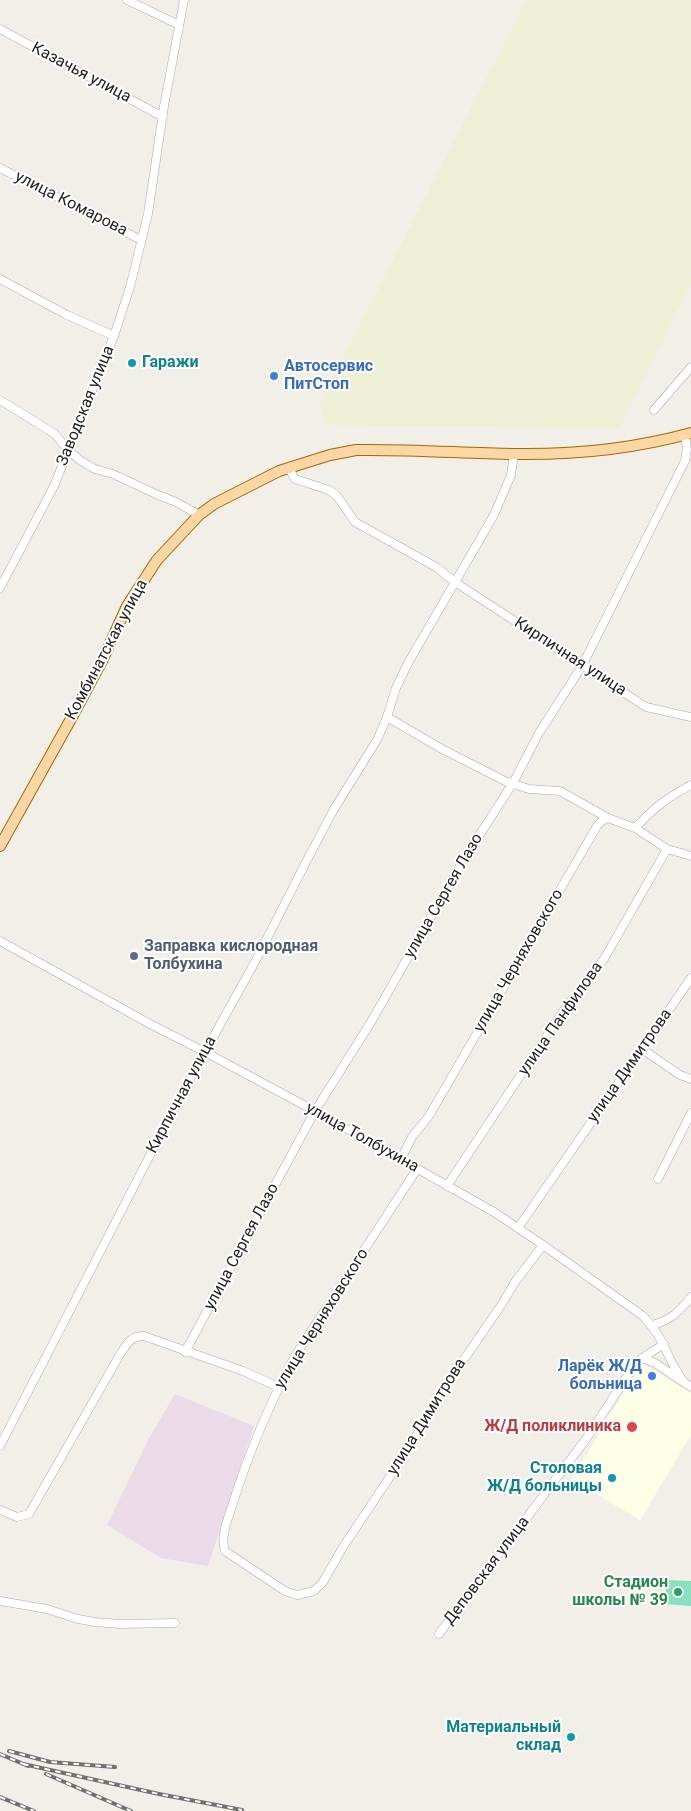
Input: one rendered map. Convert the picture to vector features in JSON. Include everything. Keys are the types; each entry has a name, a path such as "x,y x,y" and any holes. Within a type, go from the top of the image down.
{"main road":[{"name":"Комбинатская улица","path":"0,846 72,717 103,659 127,606 142,581 157,560 200,515 214,504 289,468 330,455 356,450 514,454 595,451 642,445 688,434"}],"street":[{"path":"127,0 179,25"},
{"name":"Заводская улица","path":"0,588 54,486 114,336 130,287 148,214 184,0"},
{"name":"Казачья улица","path":"0,29 163,117"},
{"name":"улица Комарова","path":"0,168 141,240"},
{"path":"0,280 65,314 114,336"},
{"path":"654,410 691,368"},
{"path":"0,400 55,434 68,450 81,461 95,469 113,474 158,496 176,502 200,515"},
{"name":"улица Сергея Лазо","path":"185,1352 315,1111 371,1022 464,859 513,783 539,733 582,666 685,461 688,434"},
{"path":"455,582 494,515 511,474 514,454"},
{"name":"Кирпичная улица","path":"289,468 295,480 329,490 337,496 355,522 436,568 646,707 691,717"},
{"name":"Кирпичная улица","path":"0,1446 205,1052 256,960 280,910 334,809 377,740 396,688 408,663 455,582"},
{"path":"387,717 442,749 505,781 529,789 560,791 608,818 635,828 667,849 691,856"},
{"path":"635,828 655,807 669,796 691,785"},
{"name":"улица Черняховского","path":"401,1159 412,1137 429,1116 597,826 608,818"},
{"name":"улица Панфилова","path":"448,1186 566,1007 604,958 667,849"},
{"name":"улица Толбухина","path":"0,941 150,1024 315,1111 518,1228 644,1316 664,1344 678,1375 684,1382"},
{"name":"улица Димитрова","path":"518,1228 691,978"},
{"path":"642,1049 680,1075 691,1079"},
{"path":"658,1179 691,1113"},
{"name":"улица Черняховского","path":"314,1591 297,1595 286,1591 225,1551 223,1544 224,1532 253,1443 295,1356 417,1169"},
{"name":"улица Димитрова","path":"314,1591 323,1582 343,1547 413,1442 436,1400 515,1282 543,1245"},
{"path":"652,1325 666,1321 689,1302"},
{"path":"0,1510 16,1518 29,1514 119,1356 132,1338 136,1336 144,1336 243,1371 279,1387"},
{"name":"Деповская улица","path":"439,1634 586,1440 608,1403 642,1358 664,1344"},
{"name":"улица Толбухина","path":"642,1358 655,1363 691,1387"},
{"path":"0,1601 47,1609 78,1620 120,1624 175,1623"}],"shaded area":[{"path":"526,0 691,0 691,284 620,428 325,425 320,403"},
{"path":"641,1363 691,1393 691,1435 640,1520 572,1479"},
{"path":"175,1394 254,1426 208,1566 161,1558 107,1525 148,1440"}],"green space":[{"name":"Стадион школы № 39","path":"667,1580 691,1581 691,1606 665,1604"}],"railway":[{"path":"9,1751 50,1762 115,1767"},
{"path":"0,1754 28,1766"},
{"path":"23,1764 242,1810"},
{"path":"46,1774 131,1811"},
{"path":"0,1797 34,1811"}],"place":[{"name":"Гаражи","path":"132,363"},
{"name":"Автосервис ПитСтоп","path":"274,376"},
{"name":"Заправка кислородная Толбухина","path":"134,956"},
{"name":"Ларёк Ж/Д больница","path":"652,1376"},
{"name":"Ж/Д поликлиника","path":"632,1427"},
{"name":"Столовая Ж/Д больницы","path":"612,1478"},
{"name":"Стадион школы № 39","path":"678,1592"},
{"name":"Материальный склад","path":"571,1737"}]}
